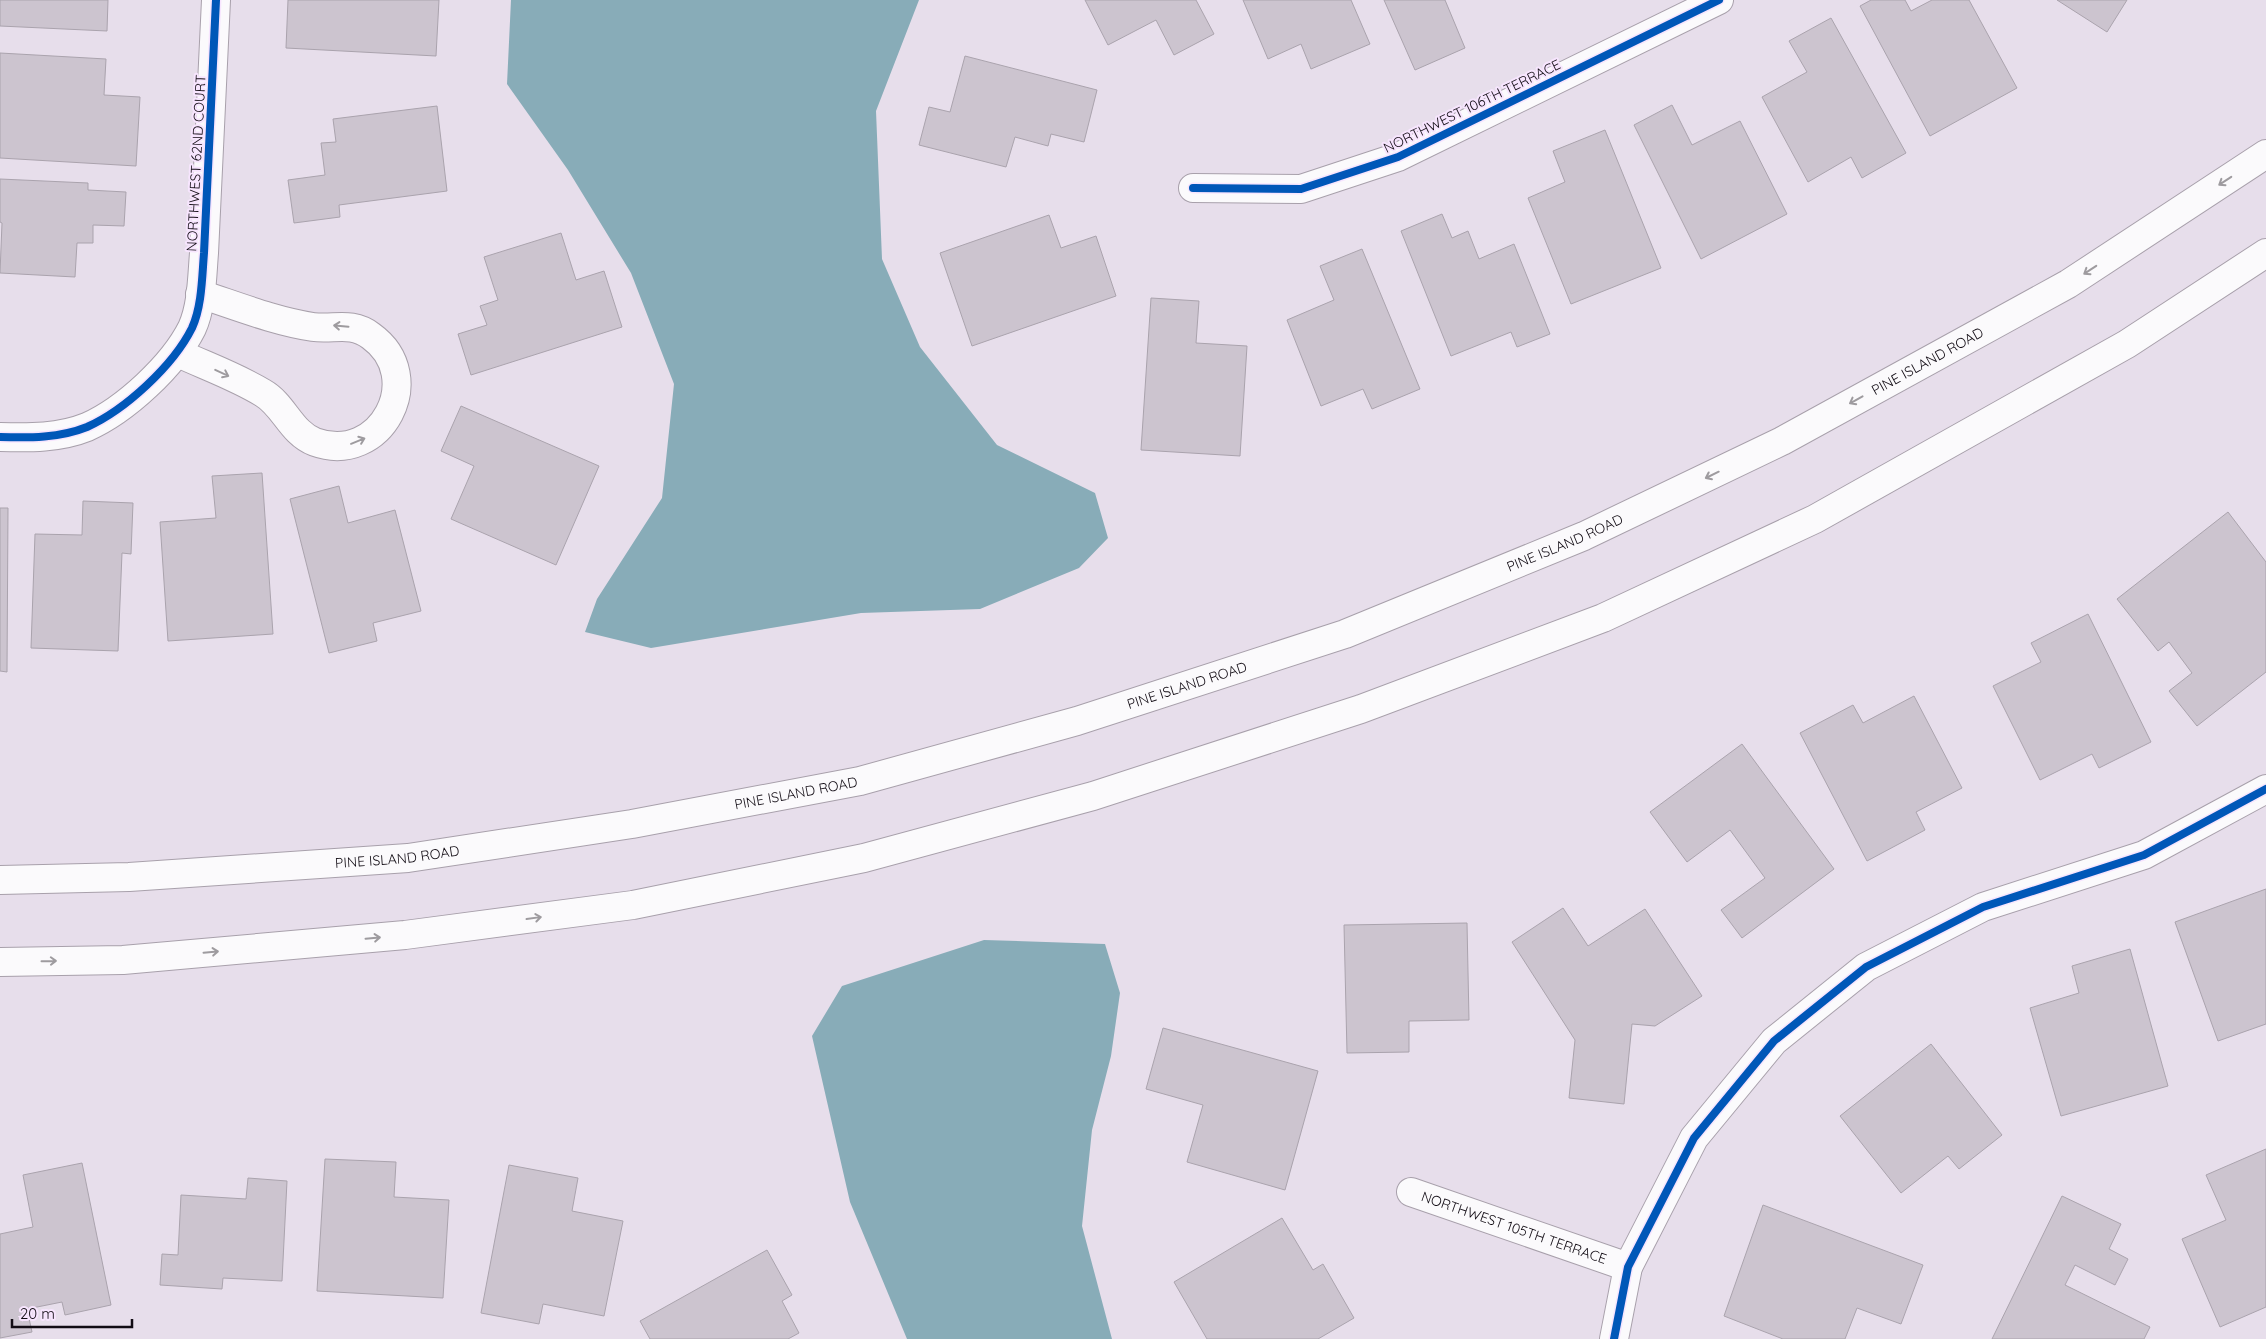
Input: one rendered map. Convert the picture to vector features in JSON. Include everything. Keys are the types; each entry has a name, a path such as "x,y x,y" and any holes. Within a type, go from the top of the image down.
{"main road":[{"name":"NORTHWEST 62ND COURT","path":"0,438 40,438 87,427 137,396 178,353 192,327 200,294 204,253 216,0"},
{"name":"NORTHWEST 106TH TERRACE","path":"1193,188 1301,189 1398,157 1719,0"},
{"name":"PINE ISLAND ROAD","path":"0,880 130,877 408,858 632,824 860,781 1077,721 1345,634 1584,536 1782,441 2068,284 2266,154"},
{"path":"0,962 123,960 386,937 633,904 864,858 1093,796 1361,709 1603,618 1815,519 2127,344 2266,253"},
{"path":"178,353 265,394 297,431 321,443 335,446 355,443 373,434 388,419 396,400 397,382 393,364 384,348 371,336 354,328 336,325 315,327 261,314 200,294"},
{"path":"1614,1339 1628,1267 1694,1138 1774,1041 1866,967 1983,907 2144,855 2266,789"},
{"name":"NORTHWEST 105TH TERRACE","path":"1411,1192 1628,1267"}],"water":[{"path":"511,0 919,0 876,111 882,259 920,347 997,445 1095,493 1108,538 1079,568 980,609 861,613 651,648 585,632 597,599 662,498 674,384 631,273 568,170 507,84"},
{"path":"984,940 1105,944 1120,993 1111,1056 1092,1130 1082,1226 1112,1339 907,1339 850,1202 812,1036 842,986"}],"building":[{"path":"0,0 108,0 107,31 0,26"},
{"path":"288,0 439,0 436,56 286,48"},
{"path":"1085,0 1196,0 1214,34 1174,55 1156,20 1108,45"},
{"path":"1243,0 1351,0 1370,44 1311,69 1301,44 1268,59"},
{"path":"1384,0 1445,0 1465,48 1415,70"},
{"path":"1871,0 1905,0 1911,11 1932,0 1969,0 2017,88 1930,136 1860,6"},
{"path":"2057,0 2127,0 2107,32"},
{"path":"1831,18 1906,153 1862,178 1851,157 1808,182 1762,97 1807,72 1789,41"},
{"path":"0,53 106,59 104,95 140,97 136,166 0,158"},
{"path":"965,56 1097,90 1084,142 1051,134 1048,146 1015,137 1006,167 919,145 929,107 950,112"},
{"path":"1672,105 1692,145 1740,121 1787,214 1701,259 1634,125"},
{"path":"437,106 447,191 339,205 340,217 294,223 288,180 325,175 321,143 336,142 333,119"},
{"path":"1605,130 1661,268 1571,304 1528,198 1565,182 1553,151"},
{"path":"0,179 88,183 88,190 126,192 124,226 93,225 93,243 77,243 75,277 0,273 2,223 0,222"},
{"path":"1442,214 1452,238 1468,231 1479,259 1514,244 1550,334 1517,347 1511,332 1451,356 1401,231"},
{"path":"1049,215 1061,248 1096,236 1116,296 972,346 940,253"},
{"path":"561,233 576,280 604,271 622,327 471,375 458,334 487,325 480,306 498,300 484,257"},
{"path":"1362,249 1420,389 1372,409 1363,389 1321,406 1287,320 1334,300 1320,266"},
{"path":"1151,298 1199,301 1196,343 1247,346 1240,456 1141,450"},
{"path":"461,406 599,466 556,565 451,519 474,466 441,451"},
{"path":"262,473 273,634 168,641 160,522 216,518 212,476"},
{"path":"339,486 348,523 395,510 421,611 373,623 377,641 329,653 290,499"},
{"path":"83,501 133,503 131,554 122,553 118,651 31,648 35,534 82,535"},
{"path":"0,508 8,508 7,672 0,671"},
{"path":"2228,512 2266,562 2266,672 2197,726 2169,691 2192,673 2169,642 2158,651 2117,599"},
{"path":"2088,614 2151,742 2099,768 2092,754 2040,780 1993,686 2041,662 2031,643"},
{"path":"1914,696 1962,788 1916,812 1925,830 1867,861 1800,733 1853,705 1863,723"},
{"path":"1742,744 1834,869 1742,938 1721,910 1765,878 1730,830 1687,862 1650,812"},
{"path":"2266,889 2266,1024 2218,1041 2175,922"},
{"path":"1563,908 1588,946 1645,909 1702,996 1655,1026 1632,1024 1624,1104 1569,1098 1575,1040 1512,942"},
{"path":"1467,923 1469,1020 1409,1021 1409,1052 1347,1053 1344,925"},
{"path":"2130,949 2168,1086 2061,1116 2030,1008 2079,993 2072,966"},
{"path":"1163,1028 1318,1071 1285,1190 1187,1162 1203,1105 1146,1089"},
{"path":"1931,1044 2002,1135 1959,1169 1948,1156 1901,1193 1840,1116"},
{"path":"2266,1149 2266,1307 2220,1327 2182,1239 2226,1220 2206,1175"},
{"path":"325,1159 396,1162 394,1197 449,1200 443,1298 317,1291"},
{"path":"82,1163 111,1305 65,1315 62,1302 27,1309 32,1332 0,1338 0,1234 33,1227 23,1175"},
{"path":"509,1165 578,1178 572,1211 623,1221 604,1316 543,1304 539,1324 481,1313"},
{"path":"248,1178 287,1181 282,1281 223,1278 222,1289 160,1285 162,1254 178,1255 181,1195 246,1199"},
{"path":"2062,1196 2121,1224 2109,1249 2128,1259 2115,1285 2075,1265 2065,1285 2150,1327 2144,1339 1992,1339"},
{"path":"1763,1205 1923,1265 1901,1324 1857,1308 1845,1339 1783,1339 1724,1316"},
{"path":"1282,1218 1313,1270 1323,1264 1354,1318 1318,1339 1207,1339 1174,1282"},
{"path":"767,1250 792,1295 782,1301 799,1333 788,1339 650,1339 640,1321"}],"cycle path":[{"path":"0,437 55,435 77,431 102,419 132,398 160,372 184,342 192,328 200,301 203,272 216,0"},
{"path":"1193,188 1301,189 1398,157 1719,0"},
{"path":"1614,1339 1628,1267 1694,1138 1774,1041 1866,967 1983,907 2144,855 2266,789"}]}
